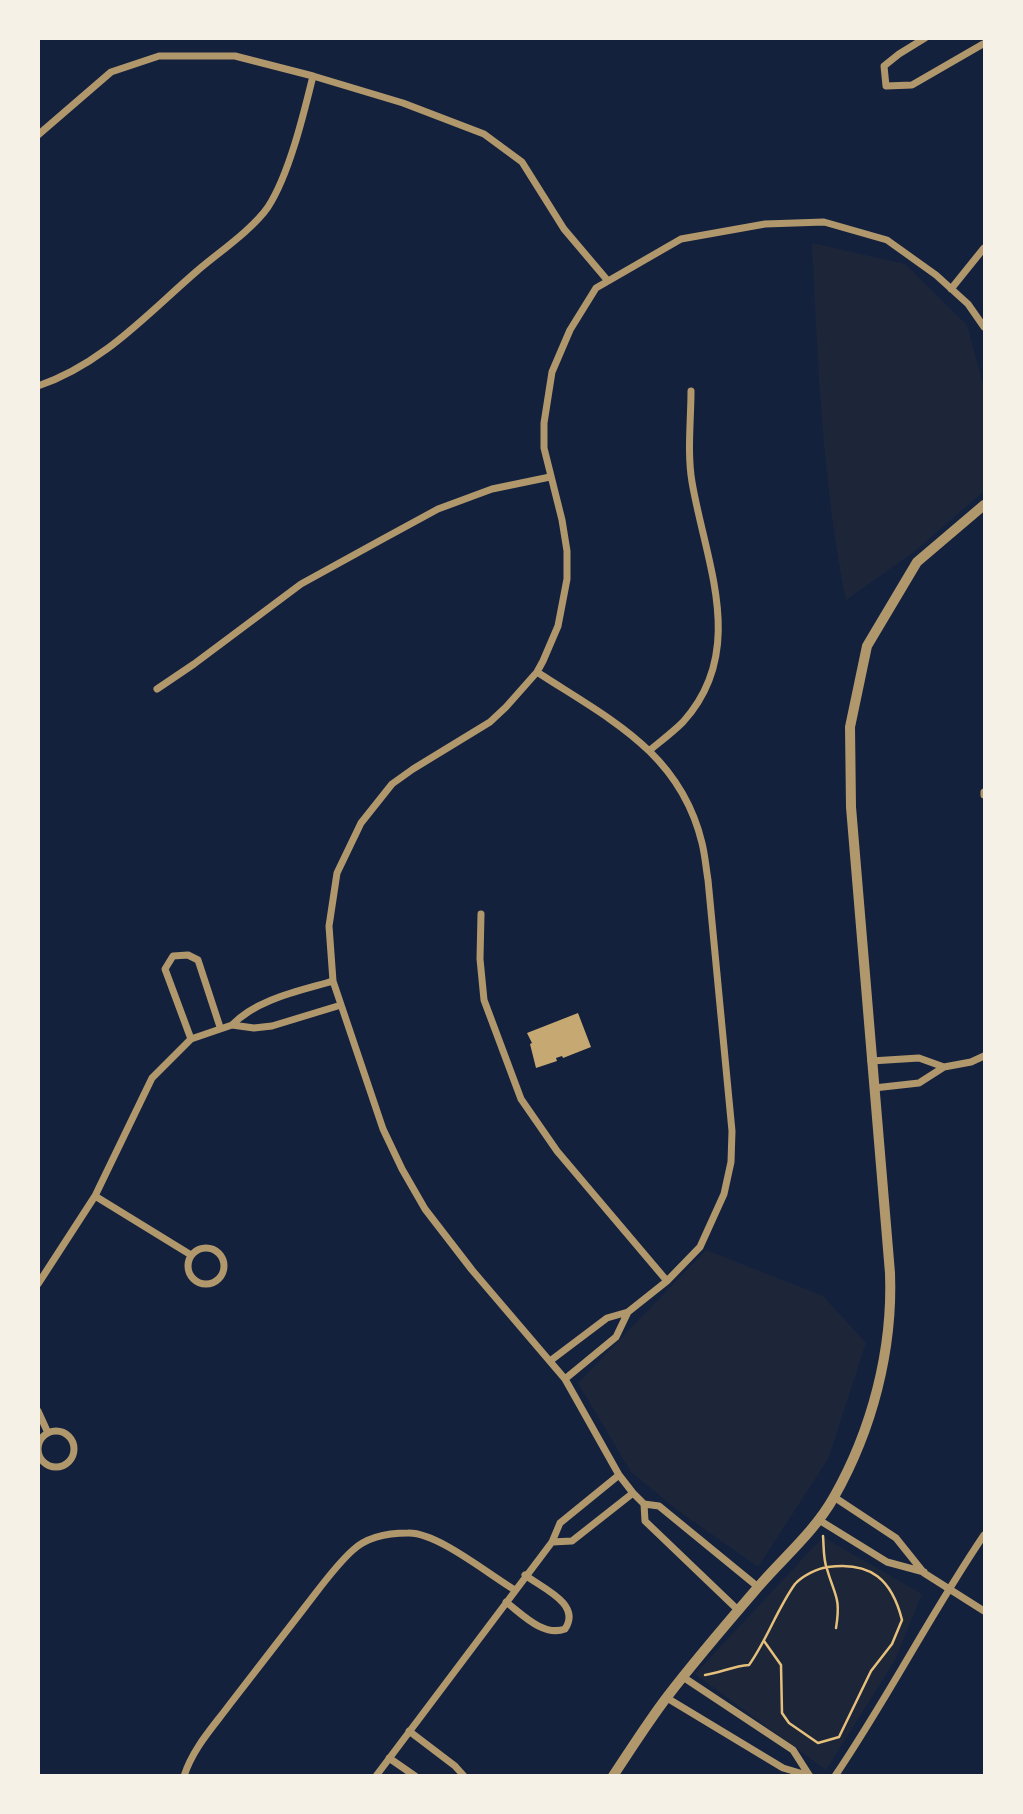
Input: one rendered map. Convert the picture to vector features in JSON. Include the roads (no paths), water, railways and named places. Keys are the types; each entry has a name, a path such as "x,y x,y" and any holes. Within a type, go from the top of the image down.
{"street":[{"path":"925,38 884,66 886,86 912,85 982,42"},
{"path":"38,135 111,72 159,56 235,56 402,103 484,134 522,162 564,229 608,281"},
{"path":"38,386 64,377 113,347 268,207 302,122 313,76"},
{"path":"758,1587 659,1506 644,1504 633,1493 619,1475 565,1379 472,1270 425,1209 383,1129 333,982 328,926 331,901 337,873 361,823 392,784 490,722 506,707 537,672 558,626 567,579 567,551 544,448 544,423 552,372 570,330 596,288 681,239 765,224 824,222 887,240 936,275 968,304 985,327"},
{"path":"951,289 985,248"},
{"path":"650,750 683,722 705,689 718,652 718,606 691,479 691,391"},
{"path":"157,689 301,584 438,509 492,489 550,477"},
{"path":"613,1776 683,1676 819,1520 834,1497 857,1448 880,1380 892,1308 851,807 850,727 867,646 917,562 985,505"},
{"path":"537,672 617,724 650,750 676,781 691,810 702,842 708,880 732,1130 731,1162 724,1194 700,1247 667,1281 628,1312 607,1318 551,1360"},
{"path":"481,914 480,959 484,1000 521,1098 557,1151 667,1281"},
{"path":"191,1039 165,969 173,956 188,955 198,960 220,1027"},
{"path":"232,1025 244,1013 263,1004 333,982"},
{"path":"38,1284 95,1196 152,1078 191,1039 220,1027 272,1026 341,1005"},
{"path":"874,1088 919,1083 944,1067 971,1062 985,1056"},
{"path":"871,1061 919,1058 944,1067"},
{"path":"95,1196 191,1255"},
{"path":"206,1247 218,1252 223,1263 221,1275 213,1283 196,1281 187,1266 191,1255 206,1247"},
{"path":"565,1379 616,1337 628,1312"},
{"path":"38,1411 48,1433"},
{"path":"60,1431 73,1443 73,1456 65,1465 54,1467 40,1458 40,1441 48,1433 60,1431"},
{"path":"376,1776 552,1542 560,1523 619,1475"},
{"path":"552,1542 572,1541 633,1493"},
{"path":"834,1497 897,1538 924,1573"},
{"path":"644,1504 645,1521 739,1611"},
{"path":"819,1520 887,1562 924,1573 985,1611"},
{"path":"184,1776 190,1759 202,1741 279,1640 347,1556 366,1541 381,1535 412,1532 449,1548 515,1590"},
{"path":"835,1776 948,1589 985,1535"},
{"path":"506,1602 548,1631 565,1629 569,1623 568,1607 525,1575"},
{"path":"683,1676 793,1750 810,1775"},
{"path":"667,1698 783,1768 810,1775"},
{"path":"410,1731 464,1776"},
{"path":"389,1758 415,1776"}]}
